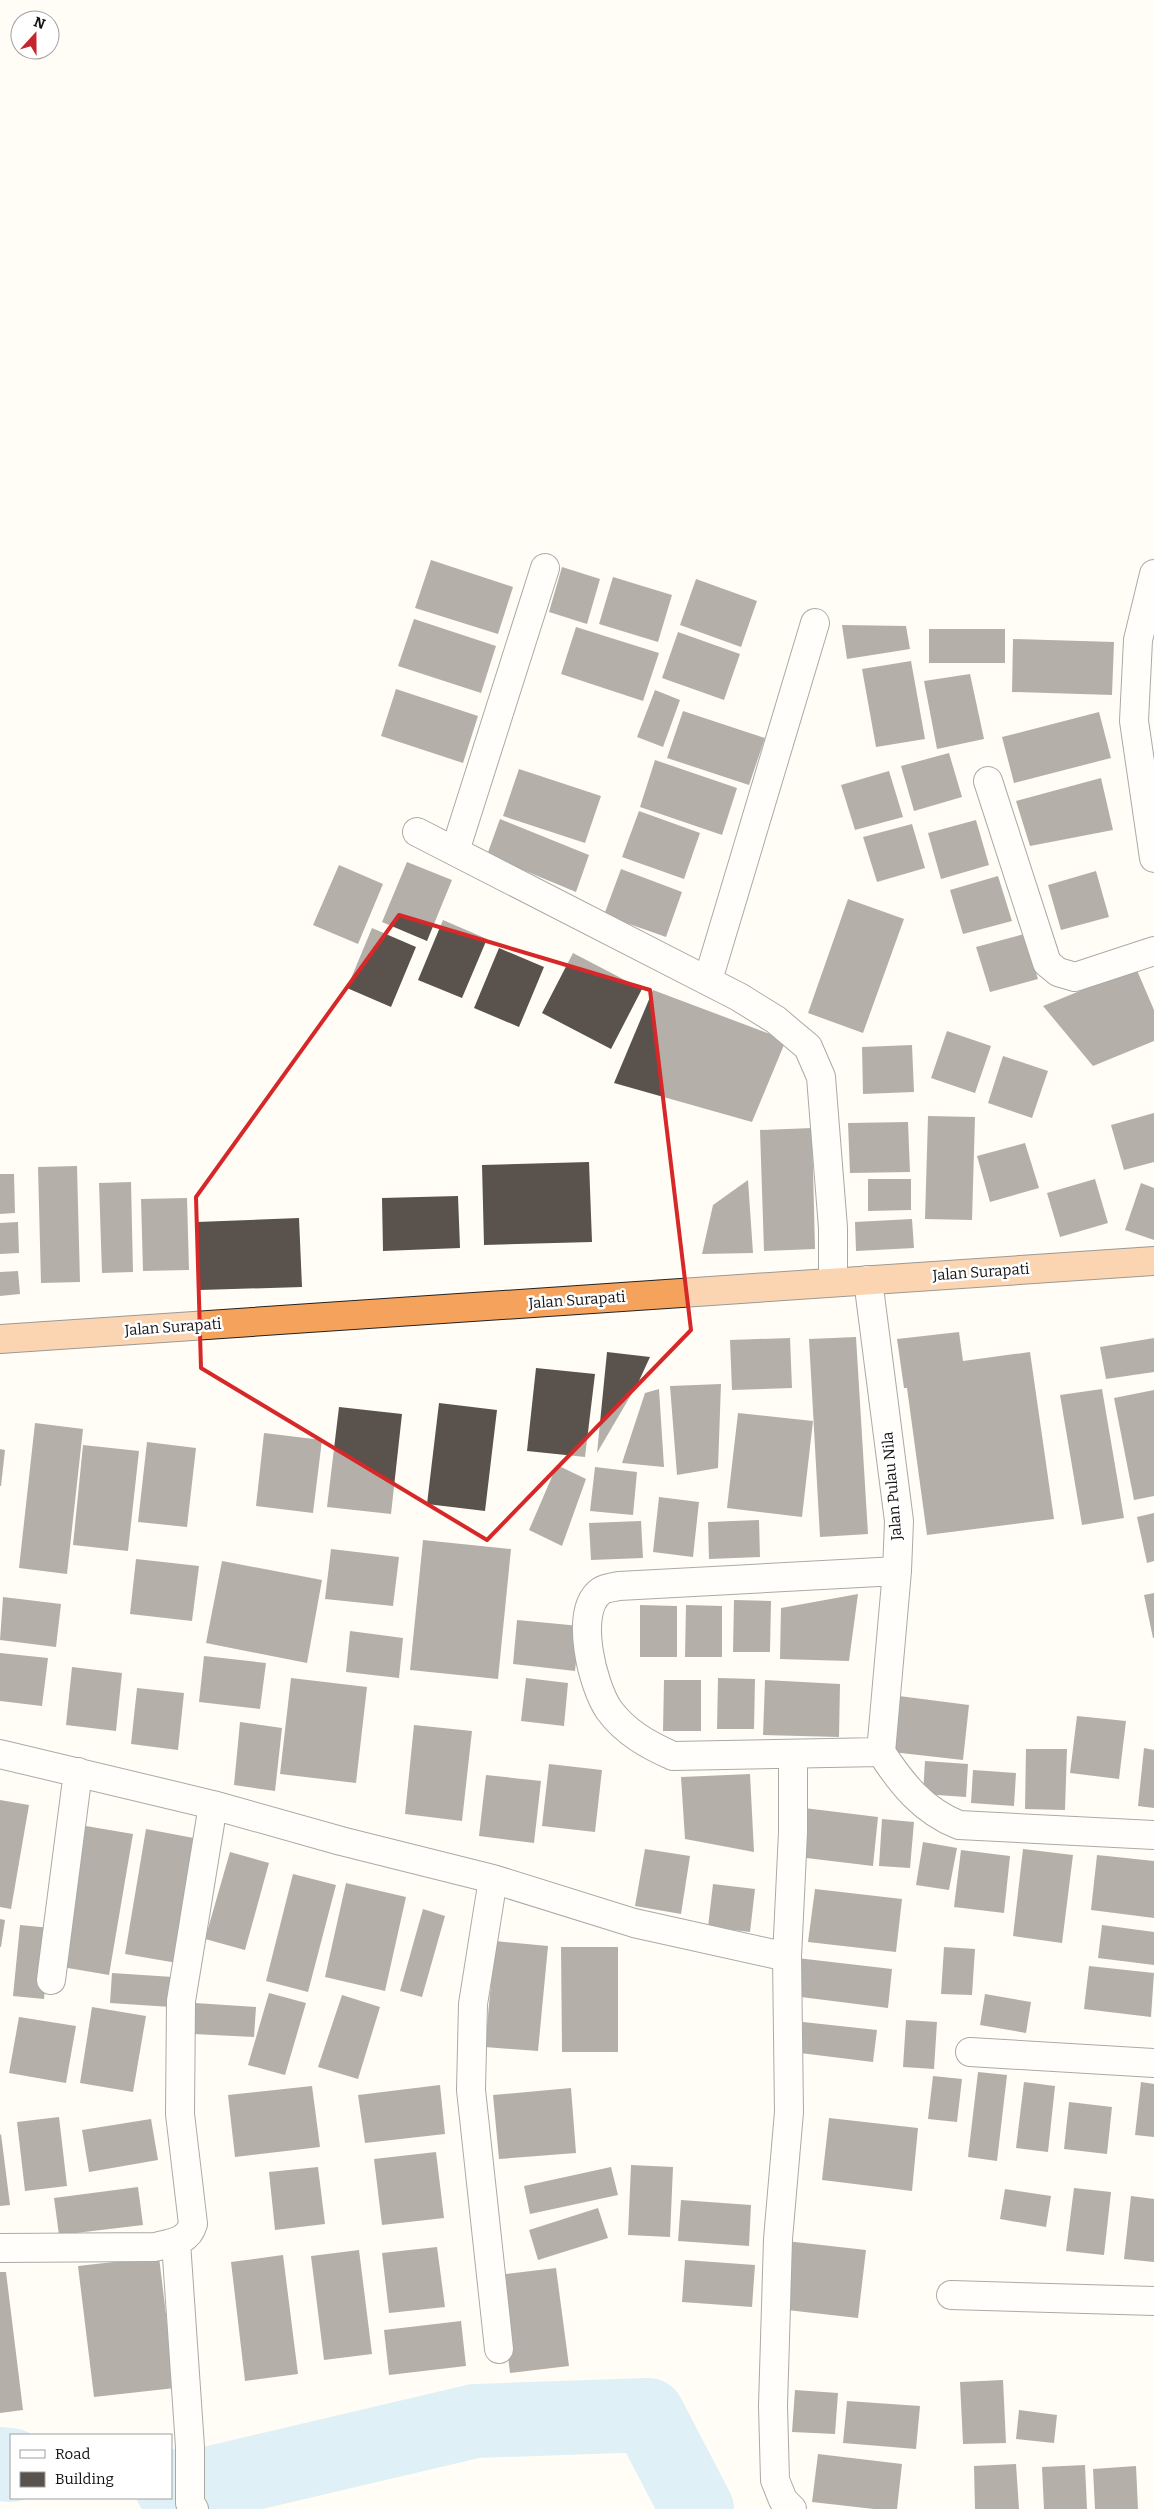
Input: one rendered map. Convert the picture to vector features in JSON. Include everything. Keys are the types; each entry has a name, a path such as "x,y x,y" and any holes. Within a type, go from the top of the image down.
{"highway":[{"name":"Jalan Surapati","path":"0,1339 1154,1261"}],"street":[{"path":"455,851 545,568"},
{"path":"1154,574 1138,640 1134,721 1154,858"},
{"path":"708,980 815,623"},
{"path":"988,781 1047,963 1058,972 1075,977 1154,951"},
{"path":"417,832 708,980 776,1020 808,1047 821,1077 833,1228 833,1282"},
{"name":"Jalan Pulau Nila","path":"868,1280 899,1521 897,1571 880,1752"},
{"path":"897,1571 619,1586 601,1591 589,1610 586,1635 595,1681 608,1709 627,1730 645,1743 673,1756 880,1752 905,1787 924,1805 940,1818 958,1825 1154,1835"},
{"path":"0,1754 213,1805 341,1841 493,1878 634,1923 787,1957"},
{"path":"792,2509 783,2500 775,2480 773,2406 778,2240 788,2112 787,1957 793,1832 793,1755"},
{"path":"51,1980 78,1772"},
{"path":"0,2248 155,2247 187,2237 193,2224 180,2114 181,2001 213,1805"},
{"path":"493,1878 473,2004 471,2090 499,2350"},
{"path":"970,2052 1154,2064"},
{"path":"176,2242 190,2447 192,2506"},
{"path":"951,2295 1154,2301"}],"highlighted area":[{"path":"399,915 650,990 691,1330 487,1540 201,1368 196,1197"}],"building":[{"path":"431,560 513,587 498,634 415,608"},
{"path":"562,567 600,579 587,624 549,612"},
{"path":"613,577 672,595 658,642 599,624"},
{"path":"696,579 757,601 741,647 680,625"},
{"path":"414,619 496,646 481,693 398,666"},
{"path":"842,625 906,626 910,649 847,659"},
{"path":"576,627 659,653 643,701 561,674"},
{"path":"929,629 1005,629 1005,663 929,663"},
{"path":"678,632 740,654 724,700 662,678"},
{"path":"1013,639 1114,642 1112,695 1012,692"},
{"path":"911,661 925,739 876,747 862,669"},
{"path":"970,674 984,739 937,749 924,681"},
{"path":"396,689 478,716 463,763 381,736"},
{"path":"655,690 680,700 663,747 637,737"},
{"path":"683,711 765,738 749,785 667,758"},
{"path":"1099,712 1111,758 1014,783 1002,737"},
{"path":"949,753 962,797 914,811 901,766"},
{"path":"655,760 737,788 722,835 640,807"},
{"path":"519,769 601,796 585,843 503,816"},
{"path":"889,771 903,817 855,830 841,785"},
{"path":"1101,778 1113,830 1030,846 1016,801"},
{"path":"639,811 700,833 684,879 622,857"},
{"path":"500,819 589,855 576,892 487,855"},
{"path":"976,820 989,865 941,879 928,833"},
{"path":"912,824 925,868 877,882 863,837"},
{"path":"407,862 452,880 427,941 382,922"},
{"path":"339,865 383,884 358,944 313,925"},
{"path":"621,869 682,892 666,937 604,915"},
{"path":"1096,871 1109,917 1061,930 1048,885"},
{"path":"998,876 1012,921 963,934 950,890"},
{"path":"848,899 904,919 863,1033 808,1013"},
{"path":"443,920 487,939 462,998 418,980"},
{"path":"372,928 416,947 391,1007 347,988"},
{"path":"1024,934 1038,979 990,992 976,947"},
{"path":"499,948 544,967 519,1027 474,1008"},
{"path":"573,953 642,989 611,1049 542,1013"},
{"path":"1136,968 1154,1010 1154,1041 1093,1066 1043,1006"},
{"path":"653,990 786,1040 752,1122 614,1083"},
{"path":"947,1031 991,1046 975,1093 931,1078"},
{"path":"912,1045 914,1092 863,1094 862,1047"},
{"path":"1003,1056 1048,1071 1032,1118 988,1103"},
{"path":"1154,1113 1154,1162 1124,1170 1111,1125"},
{"path":"928,1116 975,1117 972,1220 925,1219"},
{"path":"908,1122 910,1172 850,1173 848,1123"},
{"path":"812,1128 815,1249 764,1251 760,1130"},
{"path":"1025,1143 1039,1188 990,1202 977,1156"},
{"path":"589,1162 592,1242 484,1245 482,1165"},
{"path":"77,1166 80,1282 41,1283 38,1167"},
{"path":"0,1174 14,1174 15,1213 0,1214"},
{"path":"868,1179 911,1179 911,1210 868,1211"},
{"path":"1095,1179 1108,1223 1060,1237 1047,1193"},
{"path":"748,1180 753,1253 702,1254 713,1205"},
{"path":"131,1182 133,1272 102,1273 99,1183"},
{"path":"1141,1183 1154,1188 1154,1240 1125,1230"},
{"path":"458,1196 460,1248 383,1251 382,1198"},
{"path":"187,1198 189,1270 143,1271 141,1199"},
{"path":"299,1218 302,1287 200,1290 197,1222"},
{"path":"912,1219 914,1248 856,1251 855,1222"},
{"path":"18,1222 19,1253 0,1254 0,1223"},
{"path":"18,1271 20,1294 0,1296 0,1272"},
{"path":"959,1332 963,1361 1030,1352 1054,1519 927,1535 907,1388 904,1388 897,1339"},
{"path":"856,1337 868,1534 820,1537 809,1339"},
{"path":"790,1338 792,1388 732,1390 730,1340"},
{"path":"1154,1338 1154,1372 1106,1379 1100,1347"},
{"path":"607,1352 650,1357 638,1383 597,1453"},
{"path":"536,1368 595,1374 585,1457 527,1451"},
{"path":"721,1384 718,1468 677,1475 670,1386"},
{"path":"659,1389 664,1467 622,1463 645,1393"},
{"path":"1102,1389 1124,1518 1082,1525 1060,1395"},
{"path":"1154,1390 1154,1496 1134,1500 1114,1398"},
{"path":"439,1403 497,1410 485,1511 427,1504"},
{"path":"339,1407 402,1414 391,1514 327,1507"},
{"path":"738,1413 813,1421 802,1517 727,1508"},
{"path":"35,1423 83,1429 67,1574 19,1568"},
{"path":"264,1433 322,1440 313,1513 256,1506"},
{"path":"147,1442 196,1448 187,1527 138,1522"},
{"path":"83,1445 139,1451 128,1551 73,1545"},
{"path":"0,1449 5,1450 1,1486 0,1486"},
{"path":"557,1465 586,1479 562,1546 529,1530"},
{"path":"595,1467 637,1472 633,1515 590,1511"},
{"path":"659,1497 699,1502 693,1557 653,1552"},
{"path":"1154,1513 1154,1561 1147,1563 1137,1517"},
{"path":"759,1520 760,1557 709,1559 708,1522"},
{"path":"641,1521 643,1558 591,1560 589,1523"},
{"path":"423,1540 511,1549 498,1679 410,1670"},
{"path":"331,1549 399,1557 393,1606 325,1599"},
{"path":"136,1559 199,1566 192,1621 130,1614"},
{"path":"222,1561 322,1580 307,1663 206,1643"},
{"path":"1154,1593 1154,1638 1153,1638 1144,1595"},
{"path":"858,1594 849,1661 780,1659 781,1608"},
{"path":"3,1597 61,1604 56,1647 0,1640"},
{"path":"734,1600 771,1601 770,1652 733,1652"},
{"path":"640,1605 677,1606 677,1657 640,1657"},
{"path":"686,1605 722,1606 722,1657 685,1657"},
{"path":"517,1620 580,1626 575,1671 513,1664"},
{"path":"350,1631 403,1638 399,1678 346,1672"},
{"path":"0,1653 48,1658 42,1706 0,1701"},
{"path":"204,1656 266,1663 260,1709 199,1702"},
{"path":"72,1667 122,1673 116,1731 66,1725"},
{"path":"291,1678 367,1687 356,1783 280,1774"},
{"path":"526,1678 568,1683 564,1726 521,1721"},
{"path":"718,1678 755,1679 754,1729 717,1729"},
{"path":"664,1680 701,1680 701,1731 663,1731"},
{"path":"765,1680 840,1684 839,1737 763,1735"},
{"path":"137,1688 184,1693 178,1750 131,1744"},
{"path":"899,1696 969,1705 963,1760 892,1752"},
{"path":"1077,1716 1126,1721 1119,1779 1070,1773"},
{"path":"240,1722 282,1728 275,1791 234,1785"},
{"path":"414,1725 472,1731 462,1821 405,1814"},
{"path":"1144,1748 1154,1750 1154,1808 1138,1806"},
{"path":"1026,1749 1067,1749 1065,1810 1025,1809"},
{"path":"925,1761 968,1764 966,1797 923,1794"},
{"path":"549,1764 602,1770 595,1832 542,1826"},
{"path":"973,1770 1016,1773 1014,1806 971,1803"},
{"path":"750,1774 754,1852 685,1839 681,1777"},
{"path":"486,1775 541,1781 534,1843 479,1836"},
{"path":"0,1800 29,1805 11,1909 0,1907"},
{"path":"804,1808 878,1817 873,1866 798,1857"},
{"path":"882,1819 914,1822 910,1868 879,1866"},
{"path":"80,1825 133,1834 109,1975 56,1966"},
{"path":"146,1829 199,1839 177,1963 125,1954"},
{"path":"923,1842 957,1848 949,1890 916,1885"},
{"path":"645,1849 690,1856 681,1914 635,1906"},
{"path":"1023,1849 1073,1855 1062,1943 1013,1936"},
{"path":"961,1850 1010,1856 1004,1913 954,1907"},
{"path":"230,1852 269,1863 245,1950 205,1939"},
{"path":"1097,1855 1154,1861 1154,1918 1091,1910"},
{"path":"293,1874 336,1885 308,1992 266,1981"},
{"path":"346,1883 406,1897 385,1991 325,1977"},
{"path":"713,1884 755,1889 750,1932 708,1927"},
{"path":"815,1889 902,1899 896,1952 808,1942"},
{"path":"423,1909 445,1916 422,1997 400,1991"},
{"path":"0,1919 5,1920 1,1947 0,1947"},
{"path":"20,1925 51,1928 44,1999 13,1996"},
{"path":"1102,1925 1154,1932 1154,1965 1098,1958"},
{"path":"495,1941 548,1946 538,2051 485,2047"},
{"path":"561,1947 618,1947 618,2052 562,2052"},
{"path":"944,1947 975,1949 972,1995 941,1994"},
{"path":"797,1958 892,1969 888,2008 793,1996"},
{"path":"1089,1966 1154,1973 1151,2017 1084,2009"},
{"path":"112,1973 173,1977 171,2007 110,2003"},
{"path":"269,1993 306,2003 285,2075 248,2065"},
{"path":"985,1994 1031,2002 1026,2033 980,2025"},
{"path":"342,1995 380,2007 358,2079 318,2067"},
{"path":"195,2003 256,2007 254,2037 193,2034"},
{"path":"92,2007 146,2016 133,2092 80,2083"},
{"path":"19,2017 76,2026 66,2083 9,2073"},
{"path":"906,2020 937,2022 934,2069 903,2067"},
{"path":"803,2022 877,2030 873,2062 800,2053"},
{"path":"978,2072 1007,2075 997,2161 968,2157"},
{"path":"933,2076 962,2079 957,2122 928,2119"},
{"path":"1024,2082 1055,2086 1048,2152 1016,2148"},
{"path":"1141,2082 1154,2084 1154,2137 1135,2135"},
{"path":"440,2085 445,2134 365,2143 358,2095"},
{"path":"312,2086 320,2147 235,2157 228,2095"},
{"path":"571,2088 576,2153 499,2159 493,2095"},
{"path":"1069,2102 1112,2107 1107,2154 1064,2149"},
{"path":"59,2117 67,2186 25,2191 17,2122"},
{"path":"829,2118 918,2128 912,2191 822,2180"},
{"path":"151,2119 158,2160 89,2172 82,2130"},
{"path":"0,2135 10,2205 0,2206"},
{"path":"436,2152 444,2218 382,2225 374,2159"},
{"path":"631,2165 673,2167 670,2237 628,2235"},
{"path":"318,2167 325,2224 275,2230 269,2172"},
{"path":"611,2167 618,2195 530,2214 524,2186"},
{"path":"138,2187 143,2225 59,2235 54,2198"},
{"path":"1074,2188 1111,2192 1104,2255 1066,2251"},
{"path":"1005,2189 1051,2196 1046,2227 1000,2219"},
{"path":"1131,2196 1154,2199 1154,2262 1124,2259"},
{"path":"681,2200 751,2205 749,2246 678,2241"},
{"path":"598,2208 608,2238 538,2260 529,2230"},
{"path":"786,2241 866,2250 858,2318 778,2309"},
{"path":"437,2247 445,2307 389,2313 382,2253"},
{"path":"359,2250 372,2354 324,2360 311,2256"},
{"path":"283,2255 298,2374 245,2381 231,2262"},
{"path":"159,2257 175,2388 94,2397 78,2266"},
{"path":"685,2260 755,2265 752,2307 682,2302"},
{"path":"556,2268 569,2366 510,2373 498,2275"},
{"path":"0,2272 6,2272 23,2410 0,2413"},
{"path":"461,2321 466,2366 389,2375 384,2330"},
{"path":"1003,2380 1006,2443 963,2444 960,2382"},
{"path":"795,2390 838,2393 835,2434 792,2432"},
{"path":"847,2401 920,2406 916,2449 843,2443"},
{"path":"1019,2410 1057,2415 1054,2443 1016,2439"},
{"path":"818,2454 902,2464 897,2509 874,2509 812,2502"},
{"path":"1016,2464 1019,2509 975,2509 974,2466"},
{"path":"1085,2465 1087,2509 1044,2509 1042,2467"},
{"path":"1136,2466 1138,2509 1095,2509 1093,2469"}],"waterway":[{"path":"172,2486 190,2488 475,2421 648,2415 697,2509"},
{"path":"0,2464 10,2465"}]}
